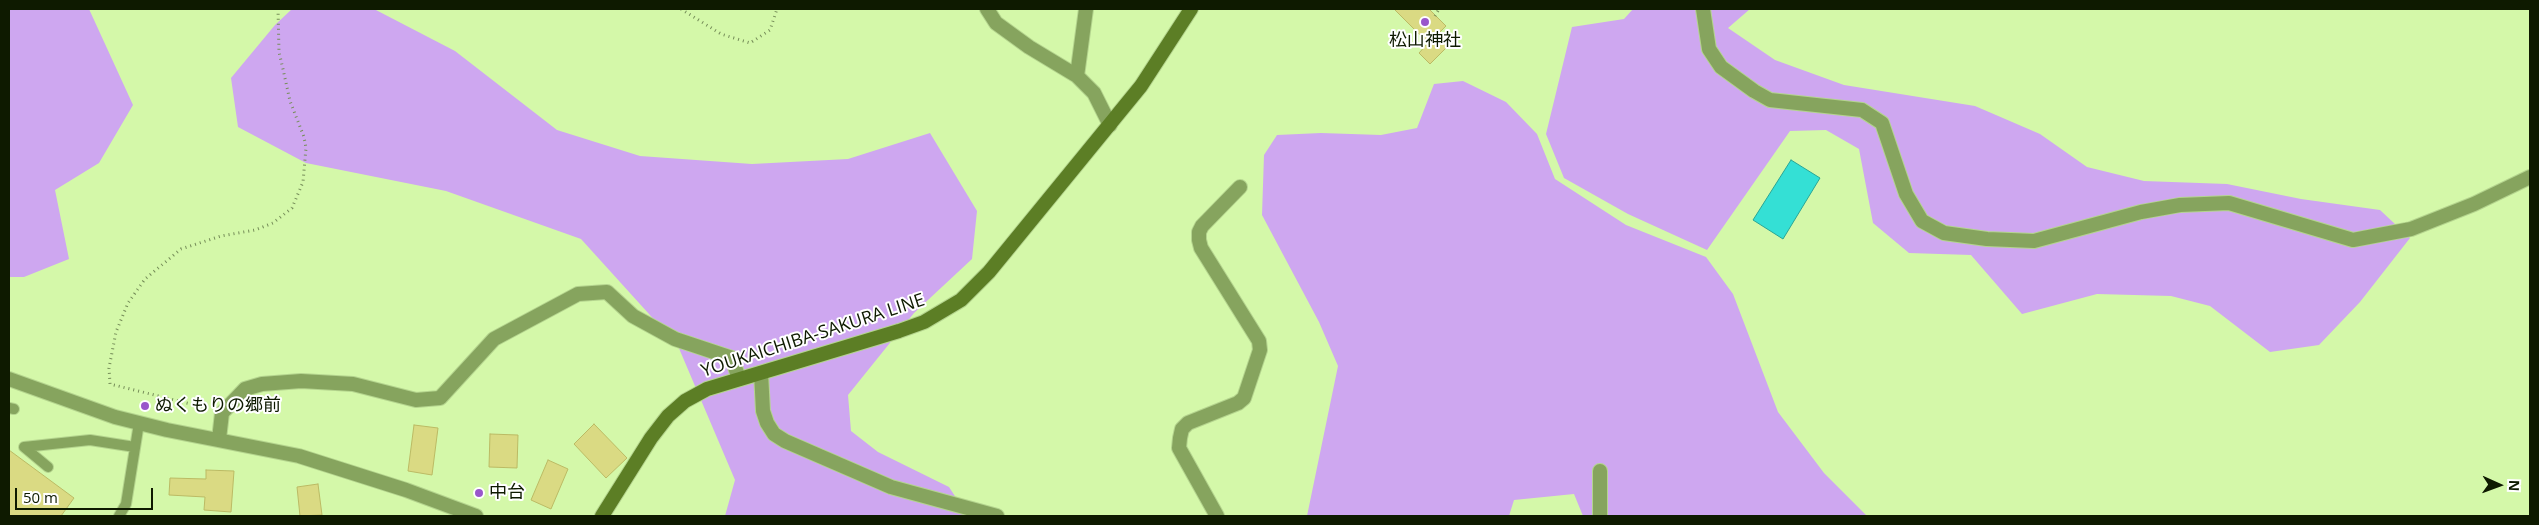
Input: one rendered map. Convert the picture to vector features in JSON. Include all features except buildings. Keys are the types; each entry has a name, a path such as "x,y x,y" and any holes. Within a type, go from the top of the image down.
{"main road":[{"name":"YOUKAICHIBA-SAKURA LINE","path":"602,516 651,438 668,416 685,401 707,389 899,331 924,322 953,305 989,272 1110,125 1141,86 1191,9"}],"street":[{"path":"987,9 996,23 1029,47 1077,76 1094,93 1110,125"},
{"path":"1077,76 1086,9"},
{"path":"1703,9 1709,49 1721,67 1754,91 1770,100 1862,110 1882,123 1906,194 1922,221 1944,233 1987,239 2034,241 2141,212 2180,206 2229,203 2353,240 2411,229 2474,204 2530,177"},
{"path":"1217,516 1180,448 1180,438 1182,429 1188,423 1238,403 1244,398 1260,350 1259,340 1202,248 1199,240 1199,232 1202,226 1240,187"},
{"path":"220,439 222,412 245,389 262,384 301,381 353,384 416,400 440,398 494,339 578,294 607,292 633,316 675,339 732,358 739,379"},
{"path":"761,373 763,411 767,423 774,434 785,441 891,487 997,516"},
{"path":"9,379 62,400 139,423 299,456 406,490 476,516"},
{"path":"1600,471 1600,516"}],"lane":[{"path":"119,516 126,504 139,423"},
{"path":"48,467 24,447 90,440 135,447"}],"path":[{"path":"222,412 110,384 108,368 116,332 128,302 145,279 181,249 221,236 255,230 273,223 292,208 303,182 306,148 304,137 290,101 281,61 278,9"},
{"path":"681,9 722,34 750,43 770,30 777,9"},
{"path":"1436,16 1439,9"}],"shaded area":[{"path":"9,9 89,9 133,105 99,163 55,190 69,259 24,277 9,277"},
{"path":"292,9 374,9 455,51 557,130 640,156 752,164 848,159 930,133 977,211 972,259 914,313 848,395 851,431 878,452 949,487 968,516 725,516 735,480 678,346 581,239 446,191 306,163 238,127 231,78 275,25"},
{"path":"1633,9 1750,9 1728,28 1775,60 1844,85 1975,106 2040,134 2087,167 2144,181 2227,184 2301,199 2380,210 2410,238 2360,302 2319,345 2270,352 2210,306 2171,296 2097,294 2022,314 1971,255 1909,253 1873,223 1859,149 1826,130 1790,131 1707,250 1628,214 1564,178 1546,134 1572,27 1624,19"},
{"path":"1463,81 1506,102 1537,134 1555,179 1626,225 1706,257 1733,294 1778,412 1824,473 1867,516 1583,516 1574,494 1514,500 1509,516 1307,516 1338,366 1319,322 1262,215 1264,155 1277,135 1321,133 1381,135 1417,128 1434,84"}],"water":[{"path":"1791,160 1820,178 1783,239 1753,220"}],"place":[{"name":"松山神社","path":"1425,22"},
{"name":"ぬくもりの郷前","path":"145,406"},
{"name":"中台","path":"479,493"}]}
